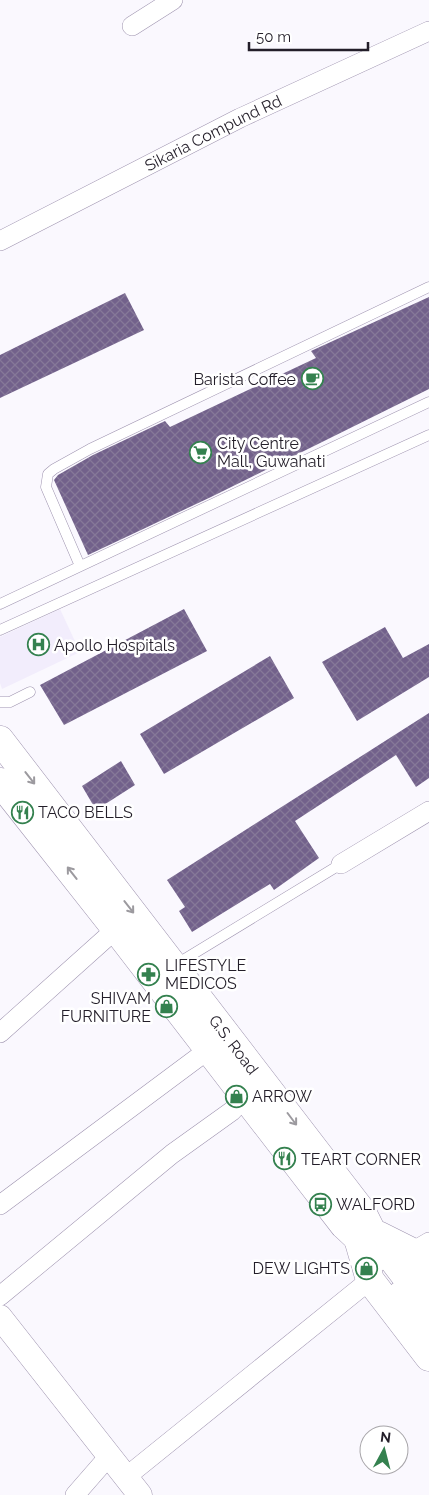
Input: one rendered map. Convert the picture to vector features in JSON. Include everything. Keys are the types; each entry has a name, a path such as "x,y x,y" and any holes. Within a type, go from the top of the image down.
{"main road":[{"name":"G.S. Road","path":"0,740 361,1210 365,1236"},
{"name":"G.S. Road","path":"0,782 344,1225 365,1236"},
{"path":"365,1236 398,1262 429,1275"},
{"path":"398,1262 429,1307"},
{"path":"398,1262 429,1331"},
{"path":"398,1262 429,1357"}],"street":[{"path":"132,26 173,0"},
{"name":"Sikaria Compund Rd","path":"0,242 240,118 429,31"},
{"path":"341,864 429,810"},
{"path":"0,1033 116,929"},
{"path":"0,1205 208,1050"},
{"path":"0,1296 172,1154 232,1111 245,1098"},
{"path":"0,1317 133,1486 398,1262"},
{"path":"74,1495 109,1456"}],"lane":[{"path":"80,566 46,487 48,474 54,469 108,441 429,287"},
{"path":"0,604 429,402"},
{"path":"0,630 429,436"},
{"path":"0,702 10,702 30,692"},
{"path":"174,966 341,864"}],"shaded area":[{"name":"Apollo Hospitals","path":"60,609 80,652 2,689 0,683 0,637"}],"building":[{"path":"125,293 144,330 0,398 0,355"},
{"name":"City Centre Mall, Guwahati","path":"429,297 429,389 211,497 88,555 54,480 58,475 93,455 165,421 170,427 316,358 311,351"},
{"path":"184,609 207,651 64,725 40,685"},
{"path":"385,627 403,658 429,644 429,677 357,721 322,662"},
{"path":"270,656 294,698 164,774 140,734"},
{"path":"429,713 429,778 416,787 396,755 295,821 319,858 274,890 270,884 192,932 179,911 185,907 167,880"},
{"path":"121,761 135,785 96,810 82,786"}],"place":[{"name":"Barista Coffee","path":"312,379"},
{"name":"City Centre Mall, Guwahati","path":"201,452"},
{"name":"Apollo Hospitals","path":"38,645"},
{"name":"TACO BELLS","path":"22,812"},
{"name":"LIFESTYLE MEDICOS","path":"149,974"},
{"name":"SHIVAM FURNITURE","path":"167,1007"},
{"name":"ARROW","path":"236,1096"},
{"name":"TEART CORNER","path":"285,1159"},
{"name":"WALFORD","path":"320,1204"},
{"name":"DEW LIGHTS","path":"366,1268"}]}
